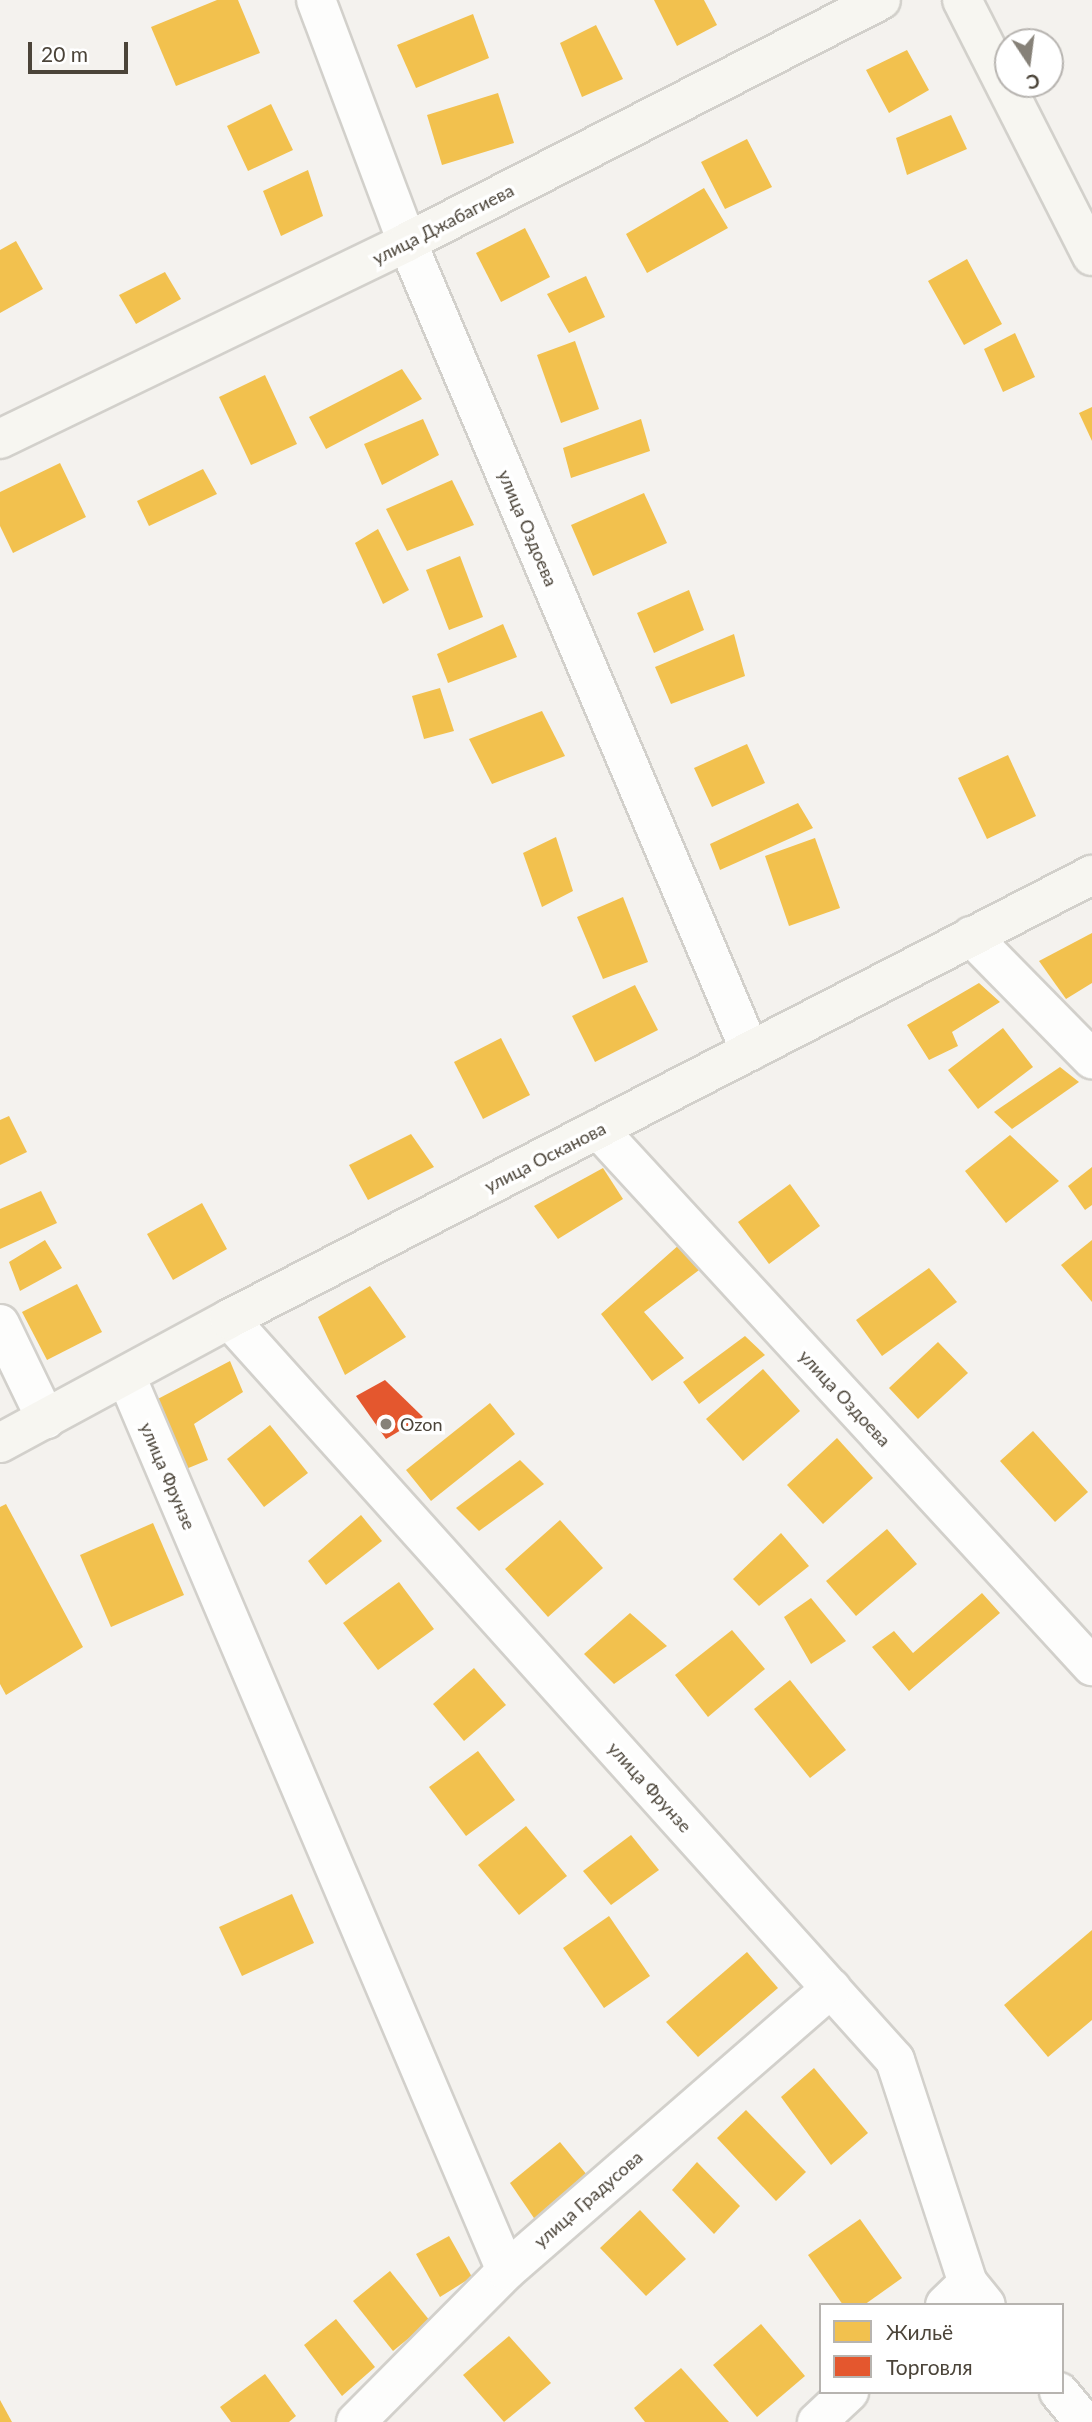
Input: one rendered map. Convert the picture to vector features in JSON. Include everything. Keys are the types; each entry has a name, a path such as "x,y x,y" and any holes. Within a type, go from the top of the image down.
{"main road":[{"name":"улица Джабагиева","path":"0,439 407,242 881,0"},
{"path":"961,0 1092,256"},
{"name":"улица Осканова","path":"0,1443 229,1319 1092,874"}],"street":[{"name":"улица Оздоева","path":"316,0 407,242 750,1051"},
{"path":"971,936 1092,1059"},
{"name":"улица Оздоева","path":"598,1129 1092,1666"},
{"name":"улица Фрунзе","path":"229,1319 895,2060 966,2298"},
{"path":"0,1324 46,1419"},
{"name":"улица Фрунзе","path":"125,1376 506,2271"},
{"name":"улица Градусова","path":"356,2422 506,2271 831,1987"},
{"path":"817,2422 847,2394"},
{"path":"1061,2394 1084,2422"}],"building: Жильё":[{"path":"217,0 238,0 260,53 176,86 151,27"},
{"path":"654,0 704,0 717,25 677,46"},
{"path":"473,14 489,58 416,88 397,45"},
{"path":"596,25 623,79 582,97 560,43"},
{"path":"907,50 929,90 889,113 866,70"},
{"path":"498,93 514,143 442,165 427,115"},
{"path":"271,104 293,150 248,171 227,126"},
{"path":"951,115 967,149 907,175 896,138"},
{"path":"747,139 772,187 725,209 701,162"},
{"path":"308,170 323,216 281,236 263,191"},
{"path":"704,188 728,228 647,273 626,234"},
{"path":"525,228 550,277 501,302 476,253"},
{"path":"16,241 43,289 0,313 0,250"},
{"path":"967,259 1002,324 964,345 928,281"},
{"path":"165,272 181,299 136,324 119,295"},
{"path":"586,276 605,317 569,333 547,294"},
{"path":"1015,333 1035,377 1003,392 984,349"},
{"path":"575,341 599,409 561,423 537,355"},
{"path":"402,369 422,399 326,449 309,417"},
{"path":"265,375 297,444 251,465 219,397"},
{"path":"1092,407 1092,441 1079,413"},
{"path":"423,419 439,455 382,485 364,444"},
{"path":"641,419 650,451 571,478 563,448"},
{"path":"60,463 86,517 13,553 0,526 0,492"},
{"path":"203,469 217,494 149,526 137,501"},
{"path":"452,480 474,525 407,551 386,509"},
{"path":"644,493 667,543 593,576 571,525"},
{"path":"378,529 409,590 383,604 355,543"},
{"path":"460,556 483,617 449,630 426,570"},
{"path":"689,590 704,630 654,653 637,613"},
{"path":"503,624 517,657 448,683 437,654"},
{"path":"734,634 745,676 671,704 655,667"},
{"path":"440,688 454,731 424,739 412,696"},
{"path":"542,711 565,756 492,784 469,739"},
{"path":"747,744 765,783 712,807 694,768"},
{"path":"1008,755 1036,816 987,839 958,778"},
{"path":"798,803 813,828 720,870 710,844"},
{"path":"556,837 573,891 542,907 523,853"},
{"path":"815,838 840,908 789,926 765,856"},
{"path":"623,897 648,962 603,979 577,917"},
{"path":"1092,933 1092,983 1066,999 1039,961"},
{"path":"979,983 1000,1002 952,1032 958,1046 929,1060 907,1025"},
{"path":"635,985 658,1030 595,1062 572,1016"},
{"path":"1003,1028 1033,1067 978,1109 948,1070"},
{"path":"501,1038 530,1095 483,1119 454,1062"},
{"path":"1060,1067 1079,1082 1012,1129 994,1112"},
{"path":"9,1116 27,1152 0,1165 0,1120"},
{"path":"411,1134 434,1167 368,1200 349,1165"},
{"path":"1010,1135 1059,1181 1006,1223 965,1171"},
{"path":"1092,1167 1092,1205 1085,1210 1068,1186"},
{"path":"603,1168 623,1199 558,1239 534,1206"},
{"path":"790,1184 820,1226 769,1264 738,1222"},
{"path":"41,1191 57,1223 0,1249 0,1209"},
{"path":"202,1203 227,1249 173,1280 147,1234"},
{"path":"45,1240 62,1268 20,1291 9,1262"},
{"path":"1092,1240 1092,1302 1061,1265"},
{"path":"680,1244 703,1267 644,1312 684,1358 652,1381 601,1314"},
{"path":"929,1268 957,1302 882,1356 856,1320"},
{"path":"77,1284 102,1332 47,1360 22,1312"},
{"path":"370,1286 406,1337 345,1375 318,1317"},
{"path":"745,1336 765,1355 699,1404 683,1382"},
{"path":"938,1342 968,1373 918,1419 889,1388"},
{"path":"230,1361 243,1392 194,1424 208,1460 186,1469 152,1402"},
{"path":"763,1369 800,1411 743,1461 706,1419"},
{"path":"490,1403 515,1434 431,1501 406,1470"},
{"path":"270,1425 308,1473 264,1507 227,1459"},
{"path":"1033,1431 1088,1492 1055,1522 1000,1461"},
{"path":"837,1438 873,1478 823,1524 787,1485"},
{"path":"520,1460 544,1484 479,1531 456,1508"},
{"path":"6,1504 83,1647 6,1695 0,1684 0,1507"},
{"path":"361,1515 382,1541 326,1585 308,1561"},
{"path":"560,1520 603,1568 548,1617 505,1569"},
{"path":"153,1523 184,1595 111,1627 80,1555"},
{"path":"887,1529 917,1564 856,1616 826,1581"},
{"path":"781,1533 809,1566 759,1606 733,1579"},
{"path":"399,1582 434,1629 378,1670 343,1623"},
{"path":"982,1593 1000,1613 909,1691 872,1647 894,1631 913,1653"},
{"path":"811,1598 846,1641 811,1664 784,1617"},
{"path":"630,1613 667,1646 614,1684 584,1654"},
{"path":"732,1630 765,1669 708,1717 675,1675"},
{"path":"474,1668 506,1705 464,1741 433,1704"},
{"path":"790,1680 846,1750 810,1778 754,1709"},
{"path":"478,1751 515,1800 466,1836 429,1787"},
{"path":"526,1826 567,1876 519,1915 478,1865"},
{"path":"631,1835 659,1870 611,1905 583,1871"},
{"path":"292,1894 314,1943 242,1976 219,1927"},
{"path":"609,1916 650,1976 604,2008 563,1948"},
{"path":"1092,1930 1092,2020 1048,2057 1004,2005"},
{"path":"747,1952 778,1988 698,2057 666,2022"},
{"path":"814,2068 868,2133 831,2165 781,2097"},
{"path":"746,2110 806,2172 776,2201 717,2138"},
{"path":"560,2142 587,2175 536,2221 510,2183"},
{"path":"697,2162 740,2206 714,2234 672,2190"},
{"path":"640,2210 686,2259 646,2296 600,2248"},
{"path":"860,2219 902,2278 867,2303 842,2303 808,2255"},
{"path":"449,2236 472,2277 440,2297 416,2254"},
{"path":"390,2271 430,2321 393,2351 353,2301"},
{"path":"336,2319 375,2367 342,2396 304,2345"},
{"path":"761,2324 805,2376 757,2417 713,2365"},
{"path":"509,2336 551,2383 504,2422 463,2375"},
{"path":"681,2368 729,2422 645,2422 634,2408"},
{"path":"265,2374 296,2416 289,2422 231,2422 220,2407"},
{"path":"0,2400 12,2422 0,2422"}],"building: Торговля":[{"path":"385,1380 423,1417 386,1439 356,1396"}],"place":[{"name":"Ozon","path":"386,1424"}]}
